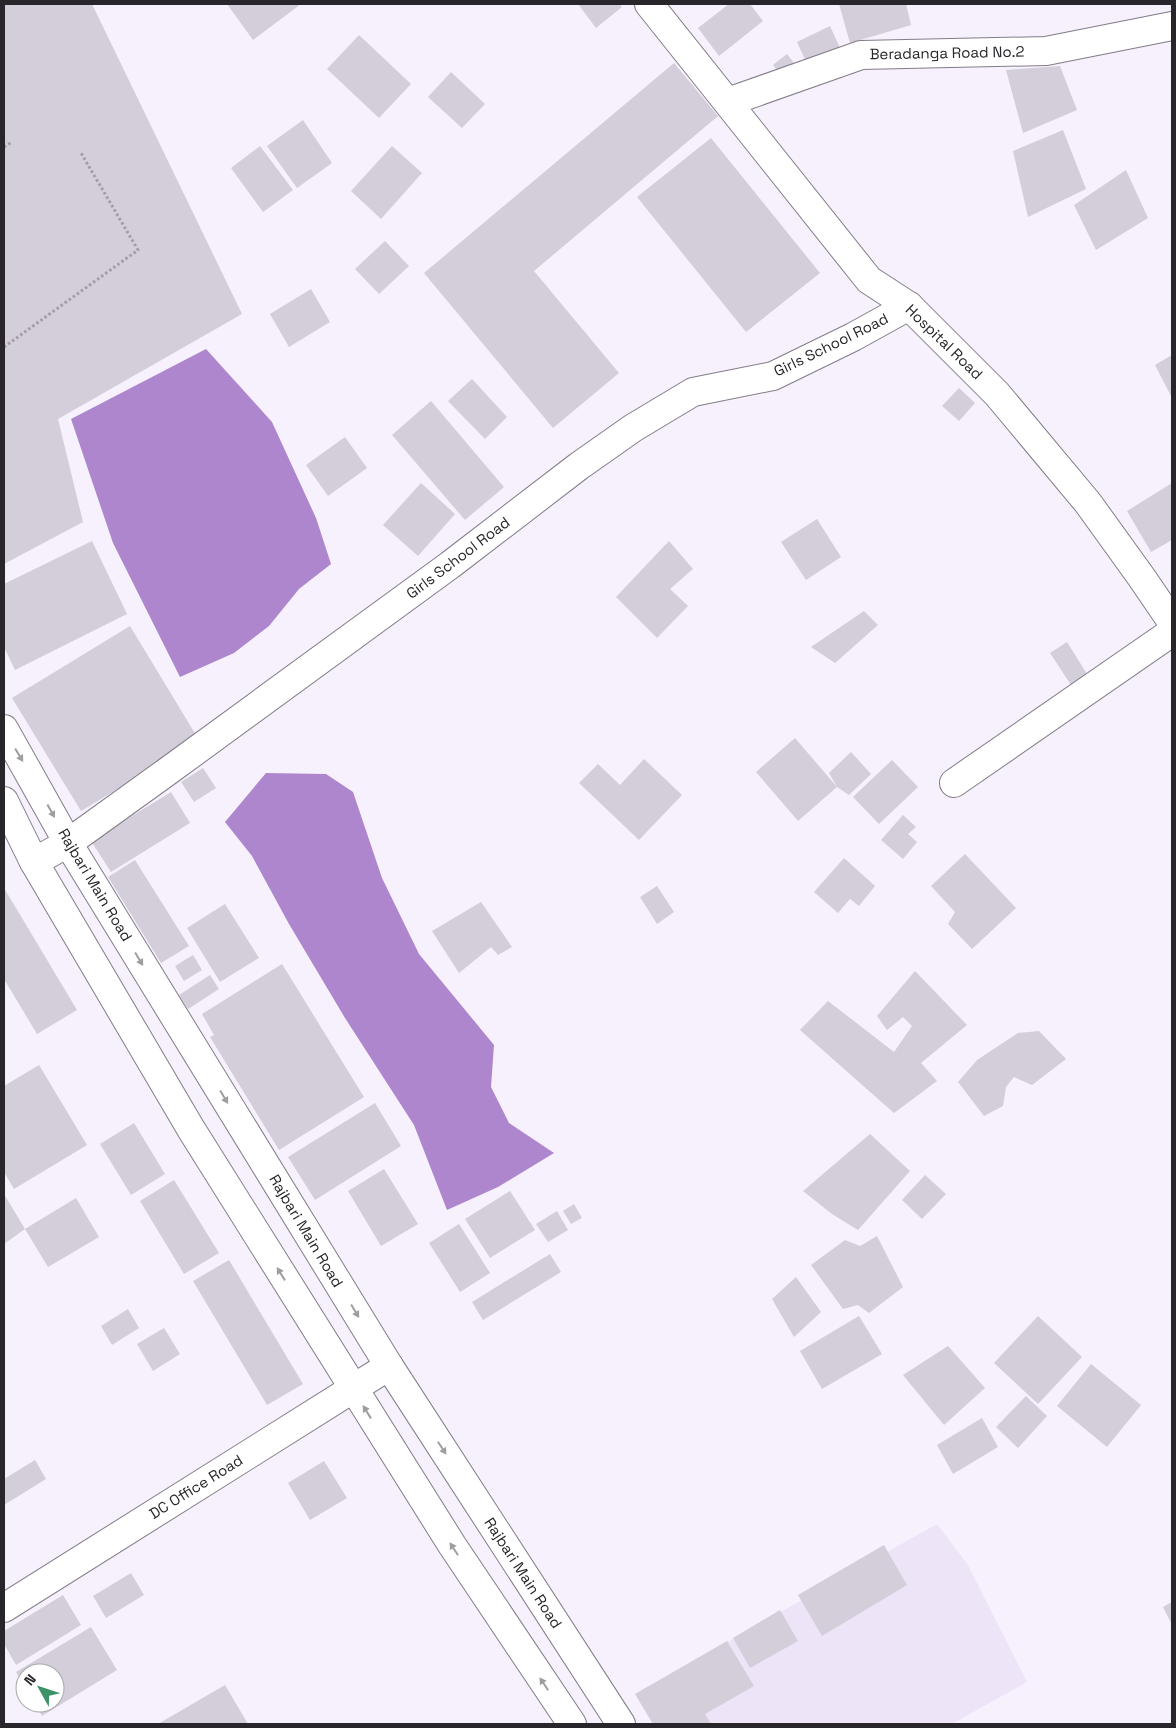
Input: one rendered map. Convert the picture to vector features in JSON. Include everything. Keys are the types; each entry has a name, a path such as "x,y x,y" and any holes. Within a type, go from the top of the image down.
{"street":[{"name":"Hospital Road","path":"648,4 869,280 909,306 997,394 1088,504 1172,622"},
{"name":"Beradanga Road No.2","path":"728,102 862,55 1046,51 1172,26"},
{"name":"Girls School Road","path":"34,862 68,843 450,565 579,466 633,428 693,392 772,376 853,337 909,306"},
{"path":"954,782 1172,632"},
{"name":"Rajbari Main Road","path":"4,729 68,843 388,1366 621,1724"},
{"path":"34,780 4,801 34,862 191,1129 352,1388 452,1545 572,1724"},
{"name":"DC Office Road","path":"4,1608 388,1366"}],"path":[{"path":"4,147 12,142"},
{"path":"4,347 138,250 81,153"}],"shaded area":[{"path":"206,349 272,422 316,518 331,564 299,589 269,626 234,653 180,677 113,543 71,419"},
{"path":"266,773 326,774 353,792 382,878 419,954 494,1045 491,1087 509,1123 554,1153 498,1187 447,1210 414,1125 345,1018 289,924 252,856 225,822"},
{"path":"937,1524 968,1565 1027,1682 952,1724 653,1724 635,1694"}],"building":[{"path":"4,4 92,4 242,314 58,419 83,522 4,564"},
{"path":"227,4 301,4 253,40"},
{"path":"578,4 619,4 622,7 596,28"},
{"path":"729,4 750,4 763,21 719,56 698,28"},
{"path":"839,4 906,4 911,25 850,43"},
{"path":"830,26 841,50 808,66 797,42"},
{"path":"359,35 411,84 379,118 327,69"},
{"path":"787,54 797,67 783,78 773,65"},
{"path":"674,63 718,116 534,271 619,373 553,428 424,273"},
{"path":"1060,66 1077,110 1023,133 1006,70"},
{"path":"451,72 485,104 462,128 428,97"},
{"path":"303,120 332,163 297,188 267,146"},
{"path":"1063,130 1086,189 1028,217 1013,151"},
{"path":"711,138 820,273 746,332 637,197"},
{"path":"260,146 293,190 263,212 231,168"},
{"path":"392,146 422,173 381,219 351,191"},
{"path":"1126,170 1148,218 1096,250 1074,205"},
{"path":"385,241 409,266 379,294 355,269"},
{"path":"311,289 330,322 289,347 270,314"},
{"path":"1172,355 1172,398 1155,365"},
{"path":"472,379 507,417 485,439 448,401"},
{"path":"959,388 975,403 959,421 942,406"},
{"path":"431,401 504,487 465,520 392,435"},
{"path":"345,437 367,468 328,496 306,465"},
{"path":"421,483 455,514 418,556 383,525"},
{"path":"1172,483 1172,540 1151,552 1127,511"},
{"path":"817,519 841,557 806,580 781,542"},
{"path":"92,541 127,614 15,670 4,647 4,584"},
{"path":"669,541 693,569 670,589 688,606 657,638 616,597"},
{"path":"864,611 878,625 835,663 811,647"},
{"path":"130,626 199,740 81,811 12,698"},
{"path":"1067,642 1087,674 1071,685 1050,653"},
{"path":"795,738 837,787 798,821 756,772"},
{"path":"851,752 871,774 849,795 837,787 829,773"},
{"path":"644,759 682,795 639,840 579,783 598,764 620,785"},
{"path":"892,760 918,787 879,824 853,797"},
{"path":"203,768 216,788 194,802 181,782"},
{"path":"171,792 190,823 111,872 91,841"},
{"path":"903,815 916,827 908,834 917,842 903,859 881,840"},
{"path":"965,854 1016,908 972,949 948,924 955,912 931,886"},
{"path":"844,858 875,886 859,906 850,899 838,913 814,892"},
{"path":"135,860 189,946 161,963 108,877"},
{"path":"657,886 674,912 657,924 640,897"},
{"path":"4,888 77,1010 37,1034 4,979"},
{"path":"481,902 512,947 498,955 491,947 459,973 432,931"},
{"path":"225,904 259,958 220,982 187,928"},
{"path":"193,955 202,970 184,981 175,966"},
{"path":"282,964 364,1097 279,1150 210,1037 214,1035 202,1014"},
{"path":"915,971 967,1025 921,1063 937,1081 894,1113 800,1030 828,1001 894,1052 912,1026 903,1017 887,1030 877,1016"},
{"path":"210,975 219,989 188,1009 179,995"},
{"path":"1039,1031 1066,1059 1032,1085 1014,1077 1006,1087 1003,1106 984,1116 958,1082 977,1060 1018,1033"},
{"path":"39,1065 87,1145 14,1189 4,1172 4,1086"},
{"path":"375,1103 401,1146 315,1200 288,1157"},
{"path":"134,1123 165,1174 131,1195 100,1144"},
{"path":"870,1134 910,1171 858,1230 832,1214 803,1191"},
{"path":"384,1169 418,1224 381,1246 348,1191"},
{"path":"925,1175 946,1194 922,1219 902,1200"},
{"path":"174,1180 219,1253 184,1274 140,1201"},
{"path":"510,1191 535,1230 490,1258 465,1219"},
{"path":"4,1194 25,1229 4,1244"},
{"path":"76,1198 99,1237 48,1267 25,1229"},
{"path":"574,1204 582,1218 571,1224 563,1211"},
{"path":"557,1211 568,1230 548,1242 536,1224"},
{"path":"459,1224 490,1273 460,1292 429,1243"},
{"path":"877,1236 903,1287 869,1313 858,1305 843,1309 811,1265 845,1240 860,1246"},
{"path":"550,1254 561,1272 483,1320 472,1302"},
{"path":"229,1260 303,1384 267,1405 193,1281"},
{"path":"796,1277 821,1312 794,1337 772,1299"},
{"path":"128,1309 139,1328 112,1345 101,1326"},
{"path":"859,1316 882,1354 822,1389 800,1351"},
{"path":"1038,1316 1082,1357 1038,1404 994,1363"},
{"path":"164,1328 180,1354 153,1371 137,1344"},
{"path":"948,1346 985,1388 944,1425 903,1375"},
{"path":"1091,1364 1141,1405 1107,1447 1057,1406"},
{"path":"1026,1396 1047,1416 1018,1448 996,1427"},
{"path":"982,1418 998,1447 953,1474 937,1445"},
{"path":"35,1460 46,1479 4,1505 4,1479"},
{"path":"324,1461 347,1498 310,1520 288,1483"},
{"path":"884,1545 907,1585 822,1636 798,1595"},
{"path":"131,1573 144,1595 106,1618 93,1596"},
{"path":"63,1595 81,1625 19,1663 15,1663 4,1644 4,1631"},
{"path":"1172,1602 1172,1625 1163,1607"},
{"path":"780,1610 798,1641 750,1668 733,1638"},
{"path":"91,1627 117,1670 65,1702 65,1663 31,1663"},
{"path":"727,1641 754,1686 705,1714 711,1724 653,1724 635,1694"},
{"path":"225,1685 248,1724 158,1724"}]}
